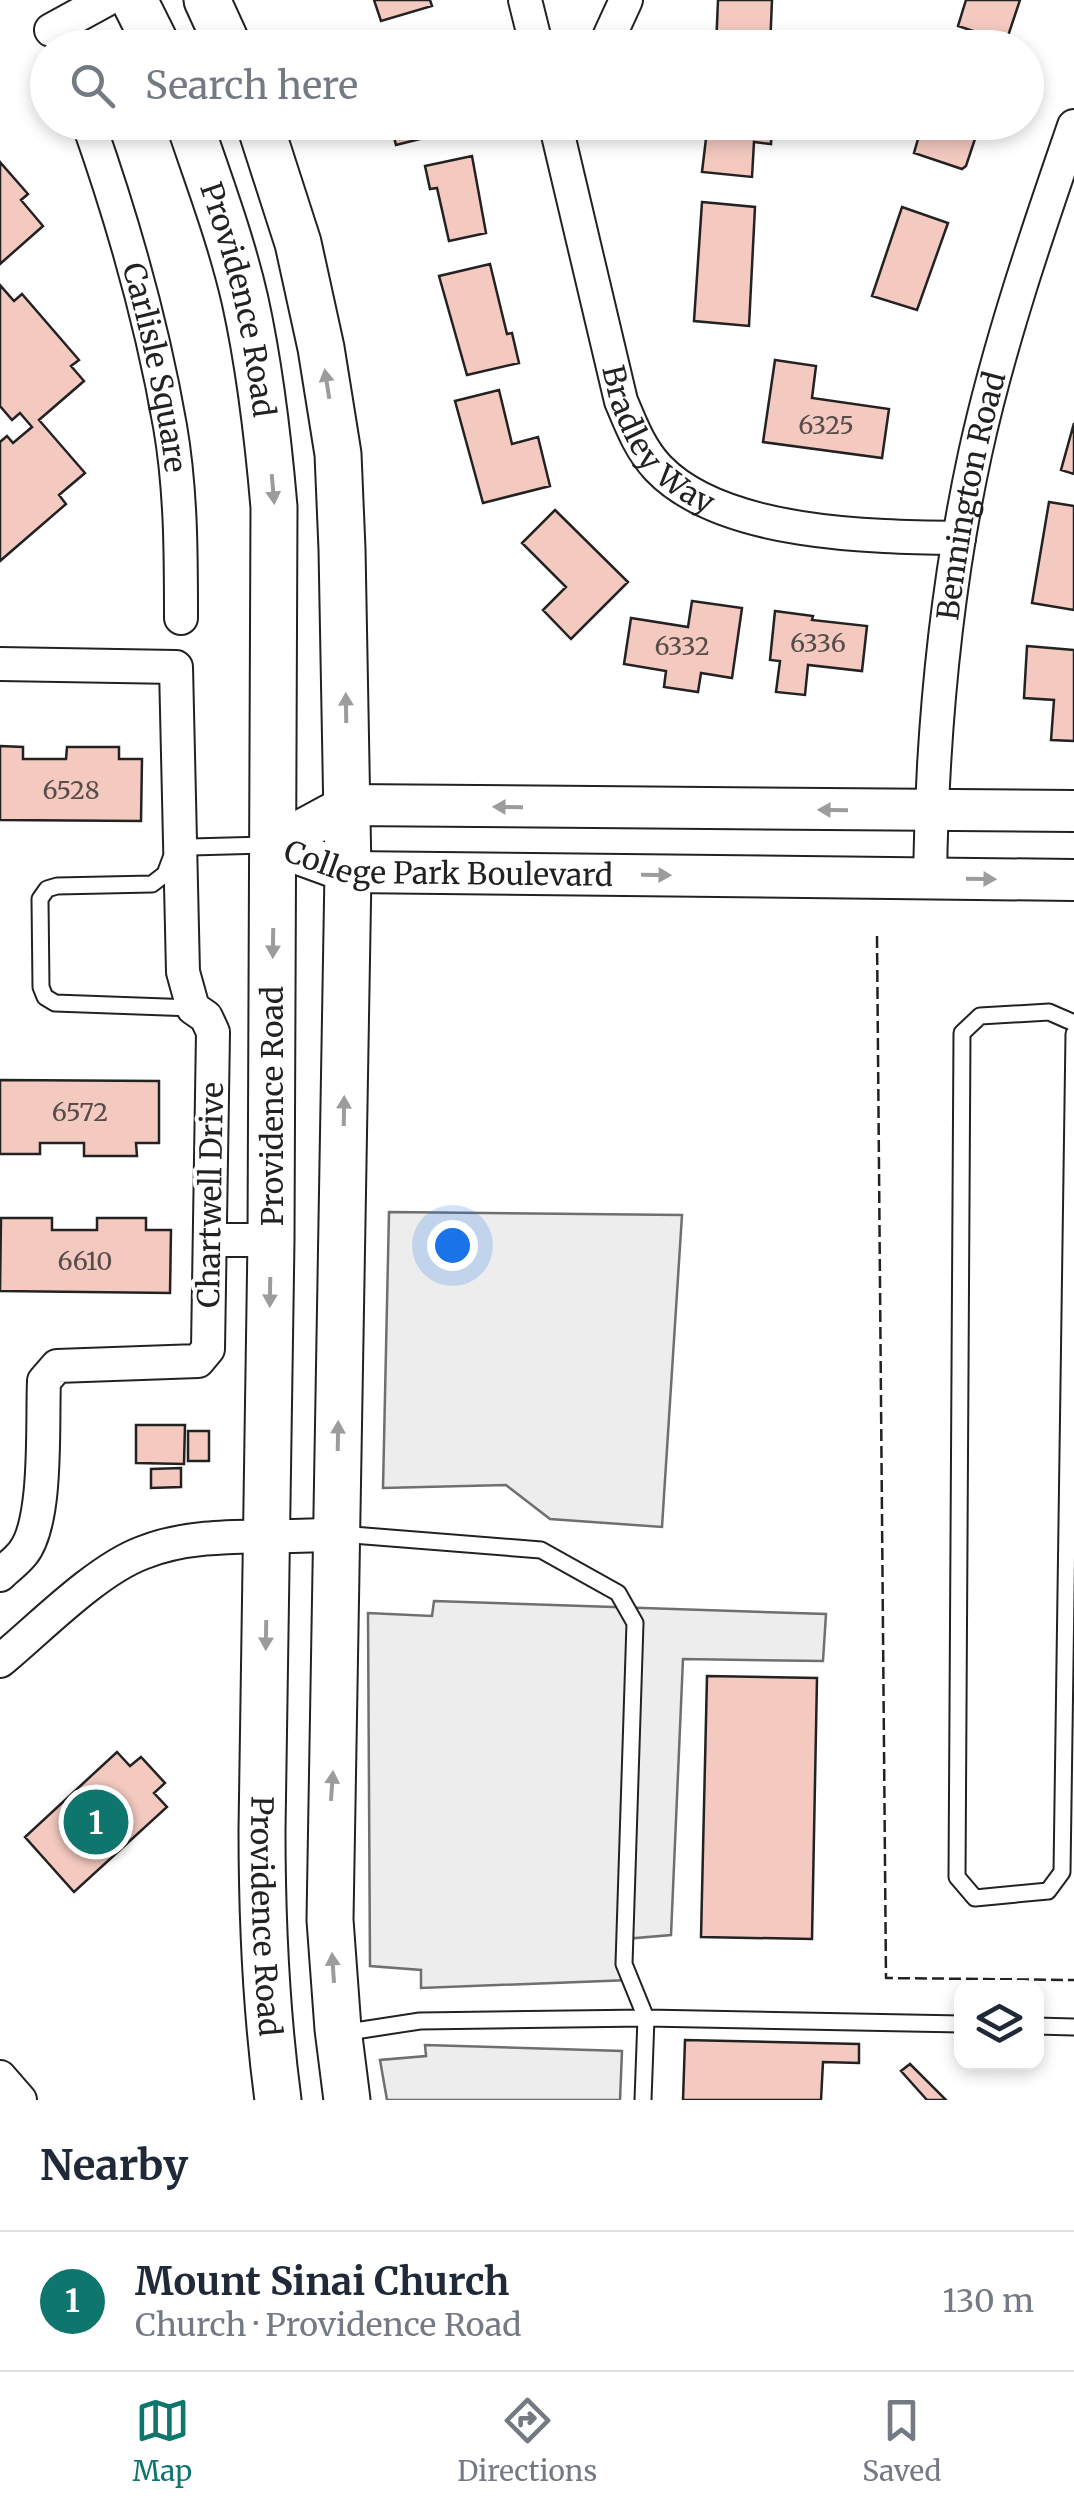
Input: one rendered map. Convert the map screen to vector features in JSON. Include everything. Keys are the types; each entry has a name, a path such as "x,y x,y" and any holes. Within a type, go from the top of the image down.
{"main road":[{"path":"134,0 149,30"},
{"path":"207,0 221,30"},
{"name":"Providence Road","path":"194,140 244,298 266,412 274,507 271,1240 262,1922 278,2100"},
{"name":"Providence Road","path":"266,140 298,243 321,348 338,454 348,872 330,1920 347,2100"}],"street":[{"path":"49,26 106,0"},
{"path":"525,0 532,30"},
{"path":"614,30 626,0"},
{"name":"Bennington Road","path":"930,878 942,652 958,538 993,381 1073,133"},
{"name":"Carlisle Square","path":"94,140 146,308 171,428 181,527 182,618"},
{"name":"Bradley Way","path":"559,140 621,401 637,440 658,468 685,490 722,508 794,526 868,536 958,538"},
{"name":"Chartwell Drive","path":"0,664 176,667 183,972 193,1008 206,1017 213,1032 208,1350 198,1362 57,1366 44,1382 35,1531 24,1553 0,1575"},
{"name":"College Park Boulevard","path":"274,845 348,805 1074,811"},
{"name":"College Park Boulevard","path":"274,845 348,872 1074,880"},
{"path":"210,1240 271,1240"},
{"path":"0,1662 109,1570 142,1552 179,1543 336,1534"},
{"path":"0,2077 20,2100"}],"lane":[{"path":"193,1008 55,1003 44,997 40,899 47,889 58,886 152,884 165,874 171,858 191,847 274,845"},
{"path":"1074,1023 1050,1012 980,1016 962,1032 957,1877 976,1898 1048,1891 1062,1872 1074,1034"},
{"path":"336,1534 542,1550 618,1593 635,1623 624,1964 646,2018 644,2100"},
{"path":"338,2034 420,2021 646,2018 954,2024"},
{"path":"1044,2026 1074,2027"}],"shaded area":[{"path":"389,1212 682,1215 662,1527 550,1519 506,1485 383,1488"},
{"path":"434,1601 826,1614 823,1661 683,1659 671,1935 625,1939 630,1980 421,1988 421,1970 370,1966 368,1613 432,1616"},
{"path":"425,2045 622,2051 620,2100 387,2100 380,2060 426,2056"}],"building":[{"path":"374,0 430,0 432,6 381,21"},
{"path":"718,0 772,0 771,30 717,30"},
{"path":"966,0 1020,0 1010,30 970,30 958,26"},
{"path":"706,140 771,140 771,144 754,142 752,177 702,172"},
{"path":"918,140 975,140 962,169 914,153"},
{"path":"472,156 486,233 449,241 437,188 430,189 425,166"},
{"path":"0,162 28,194 21,200 43,226 0,264"},
{"path":"702,202 755,207 749,326 694,321"},
{"path":"902,207 948,223 917,310 872,296"},
{"path":"490,264 507,334 512,333 519,363 467,375 439,276"},
{"path":"0,285 14,301 22,294 79,360 71,366 84,381 39,420 85,473 59,495 66,504 0,561 0,442 7,436 13,443 32,427 20,413 12,420 0,406"},
{"path":"775,360 816,366 812,398 889,409 882,458 763,442"},
{"path":"499,390 512,444 538,437 550,486 483,503 455,401"},
{"path":"1074,423 1074,474 1061,470"},
{"path":"1049,502 1074,506 1074,610 1032,603"},
{"path":"555,510 628,582 571,639 543,610 566,587 522,543"},
{"path":"692,601 742,608 732,678 701,673 698,692 664,687 666,671 624,664 631,618 688,627"},
{"path":"775,611 867,626 862,671 808,665 805,695 776,692 780,661 770,660"},
{"path":"1027,646 1074,650 1074,741 1051,740 1054,700 1024,698"},
{"path":"0,746 23,747 23,759 66,759 67,747 119,747 119,759 142,759 141,821 0,820"},
{"path":"0,1080 159,1081 159,1143 136,1143 137,1156 84,1156 84,1143 40,1143 40,1154 0,1154"},
{"path":"1,1218 52,1218 52,1230 97,1230 97,1218 146,1218 146,1230 171,1230 170,1293 0,1291"},
{"path":"136,1425 185,1425 184,1464 136,1463"},
{"path":"188,1431 209,1431 209,1461 188,1461"},
{"path":"181,1468 181,1487 151,1488 151,1469"},
{"path":"707,1676 817,1678 812,1939 701,1937"},
{"path":"117,1752 130,1766 141,1757 165,1783 154,1793 167,1807 74,1892 25,1837"},
{"path":"685,2040 859,2044 859,2063 823,2062 821,2100 683,2100"},
{"path":"910,2064 946,2100 927,2100 901,2071"}],"fence":[{"path":"877,936 886,1978 1074,1980"}],"place":[{"name":"Mount Sinai Church","path":"96,1822"}]}
